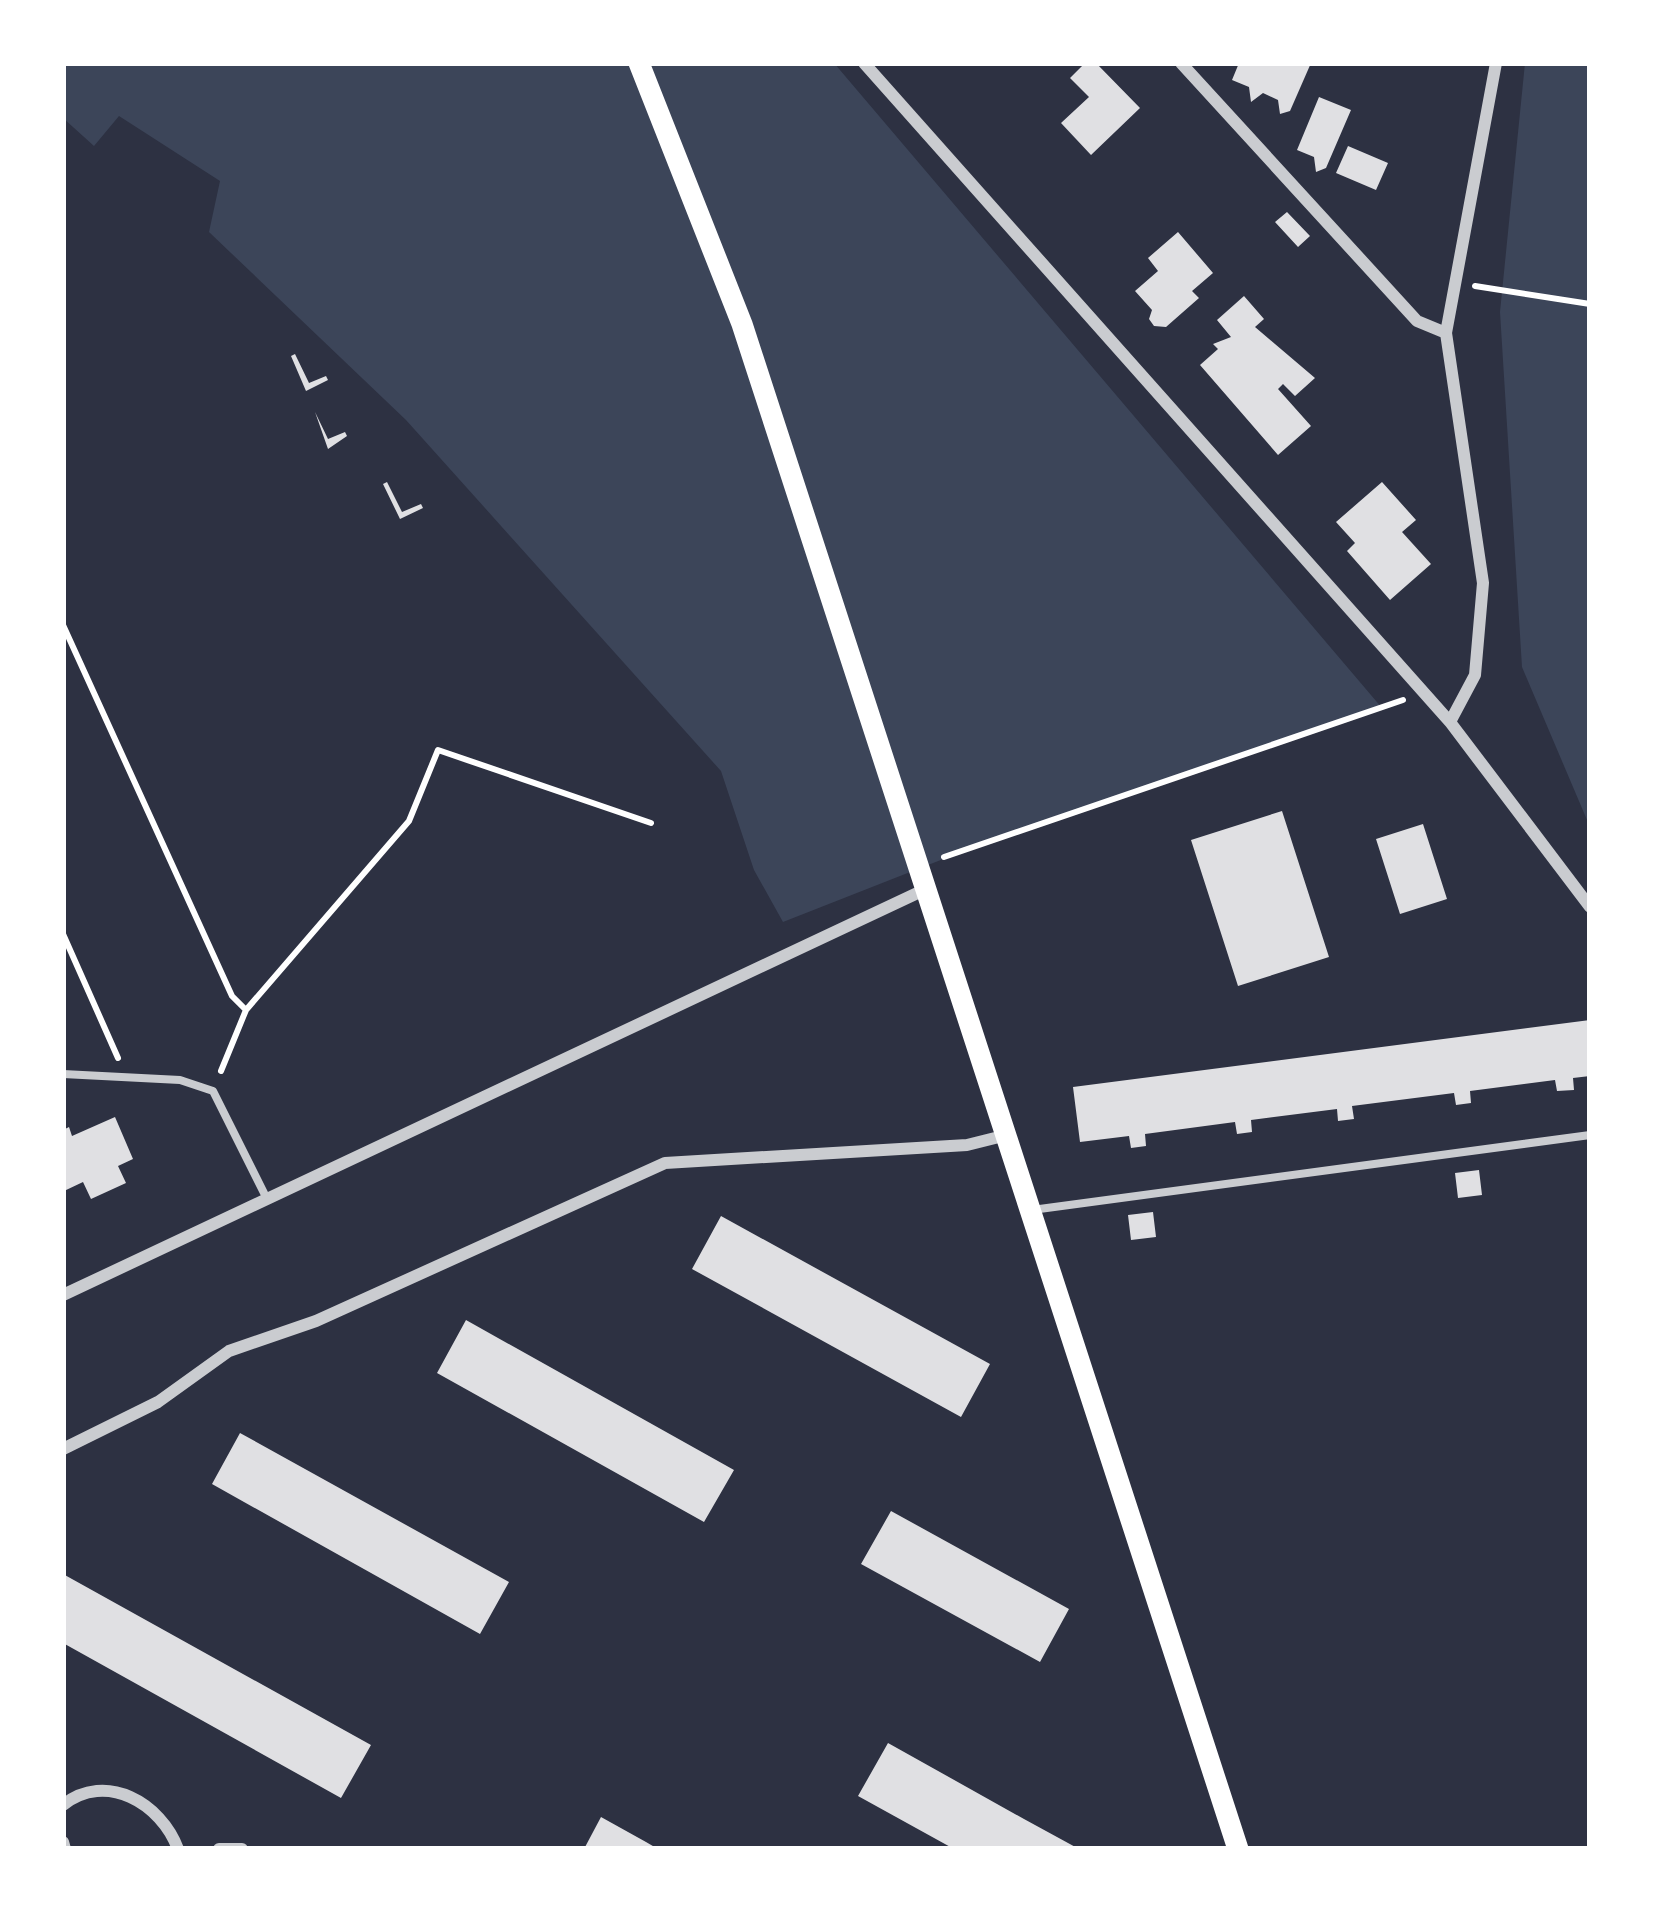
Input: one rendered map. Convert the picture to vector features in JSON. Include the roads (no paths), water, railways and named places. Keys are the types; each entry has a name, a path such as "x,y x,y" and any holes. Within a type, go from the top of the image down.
{"main road":[{"path":"639,63 742,324 1238,1849"}],"street":[{"path":"864,63 1450,722 1590,908"},
{"path":"1180,63 1418,321 1446,333"},
{"path":"1450,722 1475,675 1484,583 1446,333 1496,63"},
{"path":"63,1295 928,889"},
{"path":"63,1449 158,1402 229,1351 316,1321 665,1163 967,1145 1007,1135"},
{"path":"64,1802 101,1788 136,1798 169,1824 178,1849"},
{"path":"219,1849 242,1849"}],"lane":[{"path":"63,1074 180,1080 213,1091 266,1197"},
{"path":"1030,1210 1590,1135"}]}
